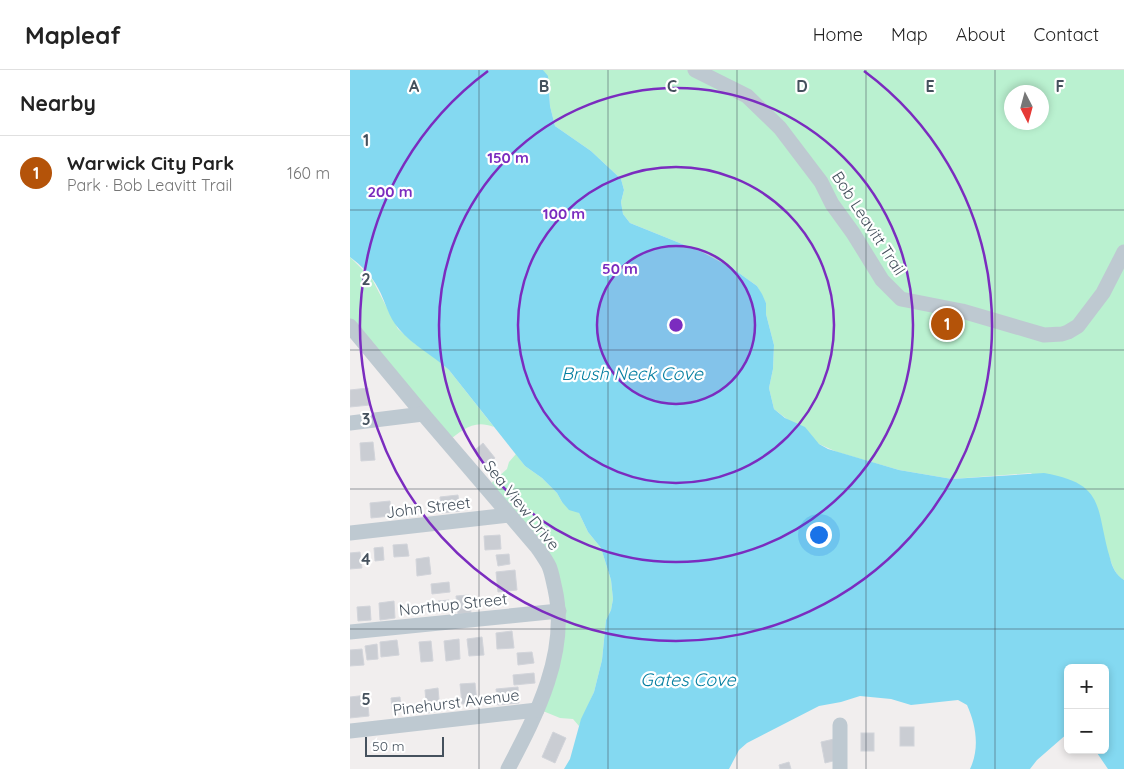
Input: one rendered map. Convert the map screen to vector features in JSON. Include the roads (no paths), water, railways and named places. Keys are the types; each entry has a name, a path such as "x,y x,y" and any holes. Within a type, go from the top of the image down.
{"street":[{"name":"Bob Leavitt Trail","path":"695,70 747,96 780,128 821,182 832,204 853,233 882,280 901,298 962,311 1044,335 1062,334 1078,326 1103,293 1124,252"},
{"name":"Sea View Drive","path":"350,326 537,547 550,568 559,611 559,633 555,655 537,710 508,769"},
{"path":"350,423 423,414"},
{"name":"John Street","path":"350,533 509,515"},
{"name":"Northup Street","path":"350,632 559,611"},
{"name":"Pinehurst Avenue","path":"350,732 537,710"},
{"path":"840,724 840,769"}],"water":[{"name":"Brush Neck Cove","path":"350,70 543,70 548,76 550,106 555,126 591,151 621,179 624,190 621,202 623,214 630,223 702,252 732,268 757,286 766,303 766,314 774,345 773,369 769,388 774,409 785,418 805,427 819,444 828,449 899,470 952,479 1044,473 1079,484 1089,492 1099,512 1112,565 1124,580 1124,769 1108,769 1098,754 1109,754 1109,664 1064,664 1064,736 1037,760 1030,769 970,769 976,745 975,729 967,705 958,700 911,705 891,699 860,696 819,706 747,743 739,750 729,769 564,769 570,759 581,719 594,692 602,660 606,620 611,610 613,599 611,580 601,548 588,532 579,513 569,510 557,493 542,478 525,466 449,370 410,340 399,329 392,319 373,279 350,257"}],"place":[{"name":"Warwick City Park","path":"947,324"}],"water label":[{"name":"Gates Cove","path":"688,679"}]}
